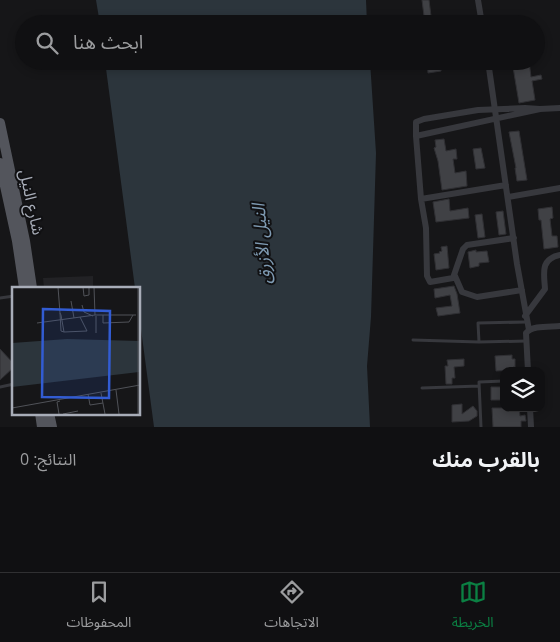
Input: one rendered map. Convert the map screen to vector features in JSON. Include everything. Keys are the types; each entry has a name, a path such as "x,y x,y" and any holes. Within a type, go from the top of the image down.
{"main road":[{"name":"شارع النيل","path":"0,123 25,241 32,287"},
{"name":"شارع النيل","path":"0,163 17,241 24,287"},
{"path":"40,414 42,427"},
{"path":"49,414 52,427"}],"street":[{"path":"478,0 480,15"},
{"path":"489,70 529,330 526,334 528,367"},
{"path":"455,276 451,279 433,282 428,280 426,228 421,199 416,136 417,121 495,109 560,108"},
{"path":"416,136 540,109"},
{"path":"421,199 506,184"},
{"path":"508,197 560,188"},
{"path":"514,238 467,245 463,249 455,276 462,292 474,297 522,290"},
{"path":"526,319 546,289 543,272 546,263 549,259 560,255"},
{"path":"529,330 560,326"},
{"path":"530,412 531,427"}],"lane":[{"path":"479,342 478,323 526,319"},
{"path":"413,340 527,341"},
{"path":"481,427 479,382 500,381"},
{"path":"422,388 479,386"}],"shaded area":[{"path":"93,276 93,287 44,287 43,278"}],"water":[{"path":"96,0 366,0 367,15 98,15"},
{"name":"النيل الأزرق","path":"106,70 371,70 376,153 371,317 367,366 370,427 154,427 140,322 140,287 135,287"}],"building":[{"path":"422,0 429,0 431,15 424,15"},
{"path":"428,70 441,70 441,71 428,73"},
{"path":"514,70 530,70 531,77 541,75 542,79 532,81 535,100 519,103"},
{"path":"519,131 527,180 517,181 509,132"},
{"path":"444,139 446,151 456,149 457,159 453,159 455,173 466,171 467,186 442,190 434,148 436,147 435,140"},
{"path":"481,148 485,168 476,169 473,149"},
{"path":"449,199 450,211 468,208 469,218 436,222 433,202"},
{"path":"552,207 553,218 550,219 552,236 557,236 558,247 544,249 538,209"},
{"path":"503,211 506,234 499,235 496,212"},
{"path":"482,214 485,237 478,238 475,215"},
{"path":"447,246 449,268 436,270 434,254 442,251 441,247"},
{"path":"476,250 476,252 487,251 489,262 479,263 479,266 470,268 468,252"},
{"path":"454,286 460,313 438,316 436,308 452,306 450,295 435,298 434,289"},
{"path":"0,349 12,362 12,369 0,380"},
{"path":"512,355 512,359 515,359 515,367 500,367 500,371 496,371 495,356"},
{"path":"464,359 464,366 454,367 455,378 452,378 452,384 446,384 445,366 448,366 447,360"},
{"path":"491,387 500,387 500,400 491,400"},
{"path":"462,404 462,414 473,406 477,411 477,416 469,421 452,422 452,405"},
{"path":"492,408 500,408 500,412 520,412 520,416 525,415 526,421 521,421 521,427 493,427"}]}
